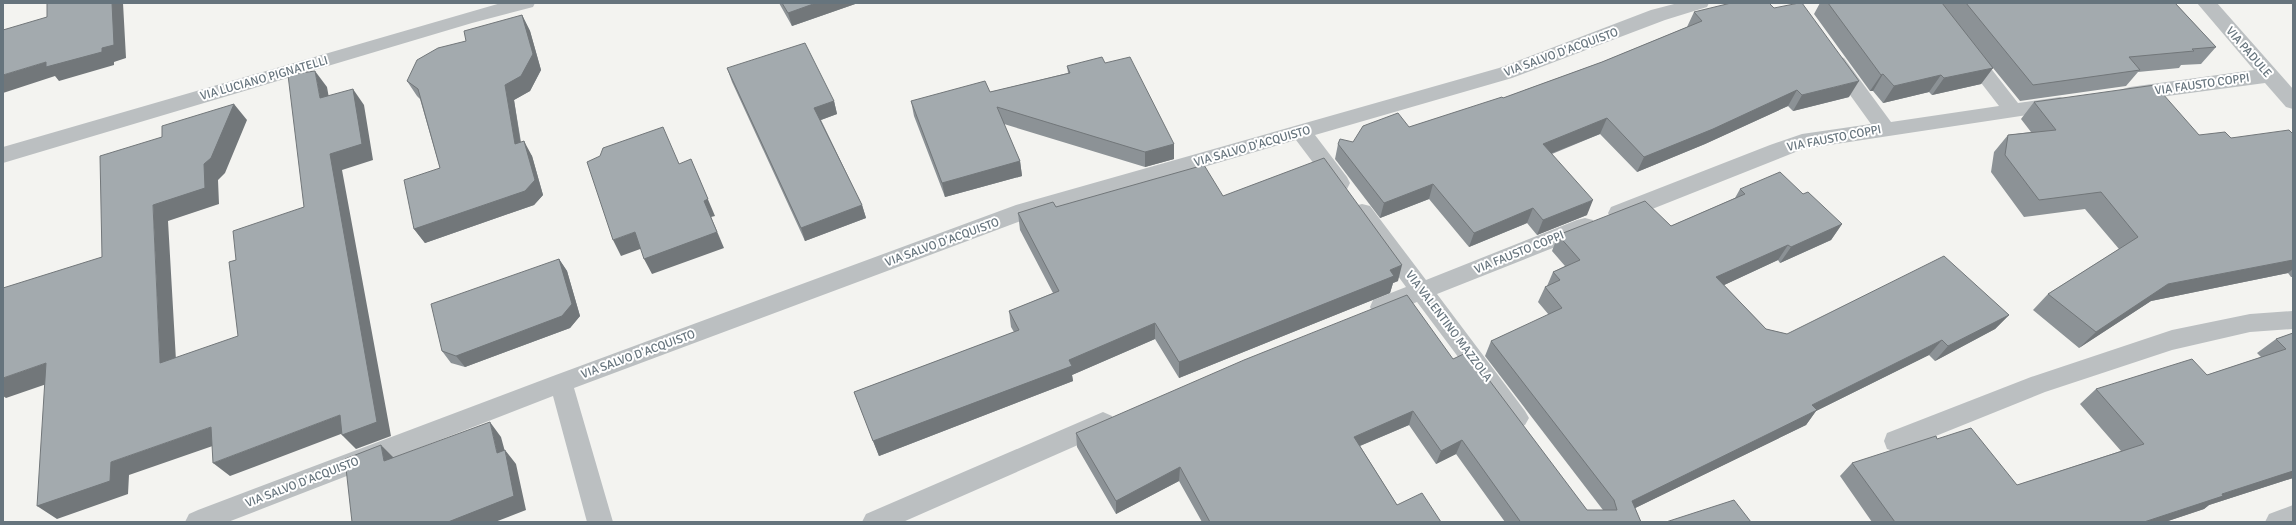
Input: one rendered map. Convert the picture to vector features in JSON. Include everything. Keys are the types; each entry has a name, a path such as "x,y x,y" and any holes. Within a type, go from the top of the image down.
{"street":[{"name":"VIA LUCIANO PIGNATELLI","path":"3,155 470,17 526,3"},
{"name":"VIA SALVO D'ACQUISTO","path":"198,522 561,383 1024,211 1505,73 1651,9 1700,3"},
{"name":"VIA PADULE","path":"2206,3 2293,102"},
{"path":"1957,39 2013,110"},
{"path":"1828,51 1885,128"},
{"name":"VIA FAUSTO COPPI","path":"2114,96 2269,75"},
{"name":"VIA FAUSTO COPPI","path":"1364,314 1776,150 1802,142 1885,128 2083,101"},
{"name":"VIA VALENTINO MAZZOLA","path":"1301,132 1530,434"},
{"path":"1896,441 2039,384 2172,340 2250,323 2293,320"},
{"path":"561,383 600,522"},
{"path":"875,522 1124,414"},
{"path":"2278,522 2293,517"}],"building":[{"path":"47,3 112,3 114,45 102,48 102,52 46,67 46,62 3,75 3,30 47,17"},
{"path":"782,3 816,3 788,13"},
{"path":"1731,3 1769,3 1774,8 1802,3 1859,81 1802,95 1797,90 1713,129 1644,157 1607,118 1543,144 1593,200 1543,220 1533,208 1474,233 1433,184 1384,203 1338,144 1340,139 1353,142 1363,126 1398,113 1409,127 1502,97 1503,98 1602,62 1702,21 1694,12"},
{"path":"1828,3 1942,3 1993,68 1944,78 1941,75 1894,86 1883,74 1881,75"},
{"path":"1966,3 2175,3 2216,47 2192,49 2194,51 2129,57 2140,70 2033,85"},
{"path":"522,15 533,54 521,76 505,85 515,144 524,141 535,180 525,191 414,229 404,180 440,168 418,89 407,81 417,60 438,48 466,41 464,31"},
{"path":"805,43 834,101 814,108 862,205 801,228 727,68"},
{"path":"1102,57 1105,63 1130,57 1174,144 1145,152 997,107 1020,161 942,183 911,101 985,81 990,92 1070,73 1067,66"},
{"path":"315,71 320,98 353,89 362,144 330,154 377,422 342,435 340,415 213,463 211,427 111,462 110,481 37,506 46,363 3,378 3,288 102,257 100,156 162,137 162,126 234,104 211,158 204,164 205,188 153,205 160,363 238,336 229,262 236,260 233,231 304,207 288,75"},
{"path":"2155,85 2199,135 2225,132 2231,138 2289,130 2293,134 2293,260 2168,284 2096,332 2048,294 2138,237 2101,192 2039,200 2005,155 2008,135 2056,130 2034,102"},
{"path":"663,127 679,164 691,159 708,199 704,201 717,232 644,259 635,232 613,240 587,162 600,156 603,148"},
{"path":"1324,158 1402,265 1390,270 1394,276 1179,362 1155,323 1069,360 1072,366 873,441 854,392 1019,330 1009,311 1059,291 1018,213 1053,202 1056,207 1204,165 1223,196"},
{"path":"1780,172 1803,194 1808,192 1842,224 1791,247 1788,245 1716,277 1766,329 1787,334 1944,256 2009,315 1948,346 1942,340 1812,405 1817,410 1632,501 1641,522 1517,522 1520,521 1462,440 1441,451 1413,411 1354,437 1397,505 1422,493 1441,522 1210,522 1180,467 1116,501 1076,433 1244,360 1407,295 1453,359 1468,352 1587,510 1617,510 1614,500 1491,341 1562,308 1545,287 1560,280 1553,272 1580,260 1558,235 1645,201 1671,226 1745,194 1740,189"},
{"path":"559,259 572,304 562,316 456,356 442,351 431,304"},
{"path":"2293,333 2293,471 2222,494 2223,496 2144,522 1895,522 1852,463 1936,436 1937,439 1971,428 2017,485 2144,444 2096,389 2192,359 2207,375 2286,349 2276,339"},
{"path":"490,422 497,453 505,450 514,496 448,522 352,522 345,459 381,445 384,461"},
{"path":"1734,500 1751,522 1666,522"}]}
